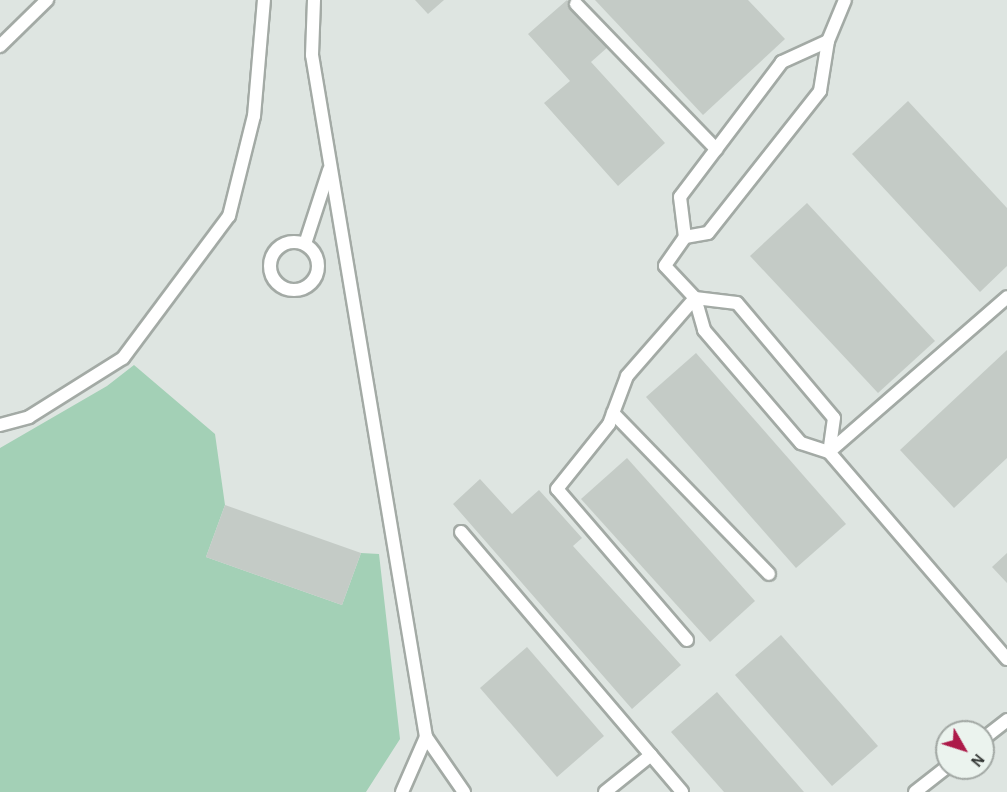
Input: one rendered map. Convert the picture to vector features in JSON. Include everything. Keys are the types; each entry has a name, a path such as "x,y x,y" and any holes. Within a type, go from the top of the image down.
{"lane":[{"path":"0,46 47,0"},
{"path":"0,425 29,417 123,358 229,216 254,116 264,0"},
{"path":"314,0 312,55 426,737 464,792"},
{"path":"685,237 708,233 820,90 828,41 845,0"},
{"path":"576,4 716,149"},
{"path":"828,41 782,62 680,197 685,237 665,266 695,297 711,339 801,443 829,452 1007,659"},
{"path":"305,244 331,166"},
{"path":"290,242 305,244 319,263 315,279 303,289 287,289 271,273 272,257 290,242"},
{"path":"687,640 557,489 613,413 627,376 695,297"},
{"path":"695,297 737,303 834,418 829,452"},
{"path":"829,452 1007,297"},
{"path":"613,413 769,574"},
{"path":"461,531 682,792"},
{"path":"995,730 1007,720"},
{"path":"402,792 426,737"},
{"path":"605,792 651,755"},
{"path":"915,792 935,776"}],"green space":[{"path":"134,365 215,434 225,505 206,557 342,605 361,553 379,554 400,739 366,792 0,792 0,448 107,386"}],"building":[{"path":"415,0 444,0 428,14"},
{"path":"567,0 609,46 591,62 665,143 618,186 544,103 570,81 528,34"},
{"path":"595,0 748,0 785,39 703,115"},
{"path":"908,101 1007,208 1007,266 980,292 852,154"},
{"path":"807,203 935,341 878,393 750,256"},
{"path":"1007,350 1007,458 954,508 900,450"},
{"path":"696,353 846,524 796,568 646,397"},
{"path":"627,458 755,601 710,642 581,499"},
{"path":"480,479 512,514 539,490 582,538 573,546 681,665 632,709 453,504"},
{"path":"225,505 361,553 342,605 206,557"},
{"path":"1007,553 1007,583 992,567"},
{"path":"781,635 878,746 832,786 735,675"},
{"path":"527,647 604,736 557,777 480,688"},
{"path":"717,692 804,792 724,792 671,732"}]}
